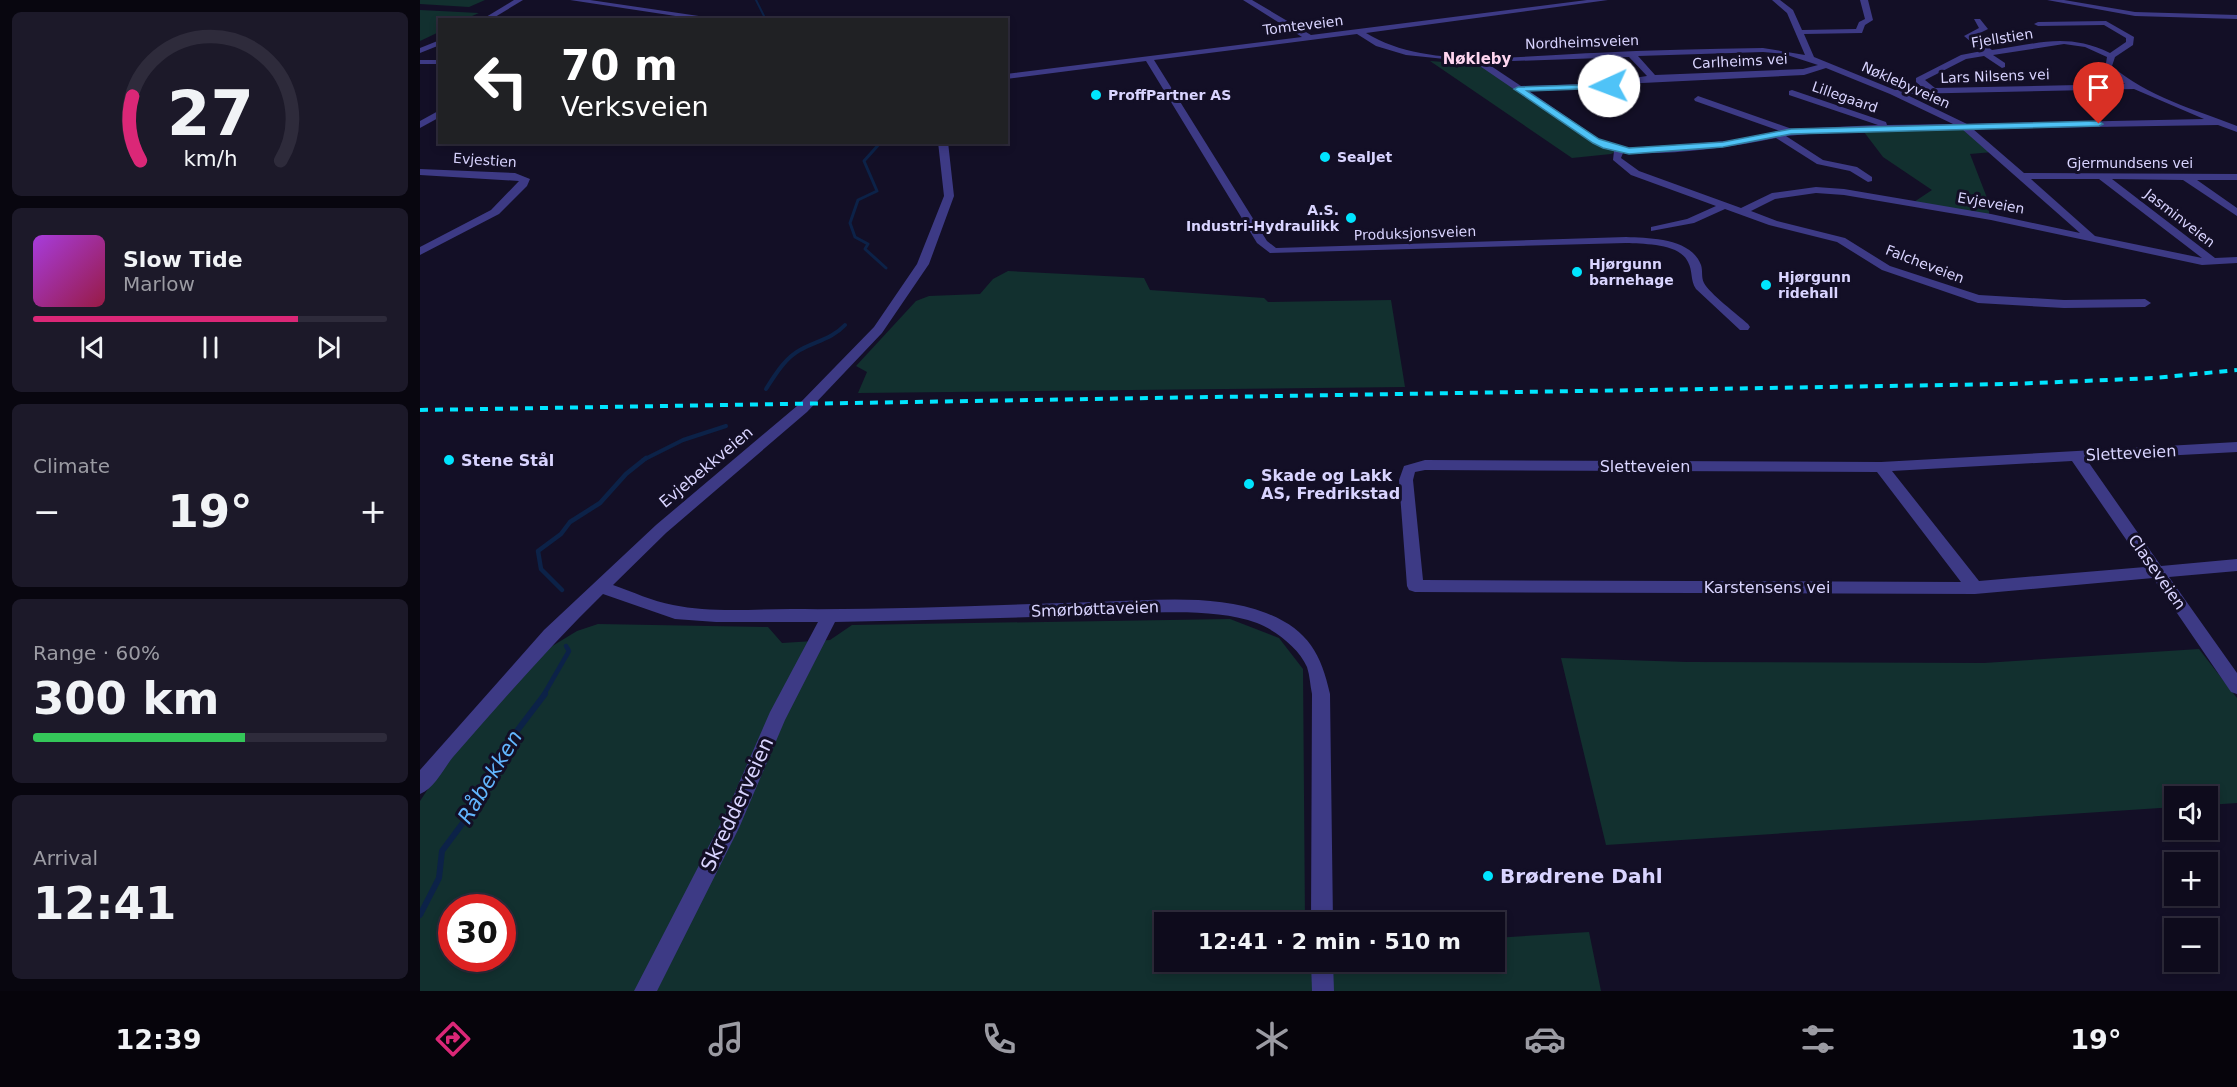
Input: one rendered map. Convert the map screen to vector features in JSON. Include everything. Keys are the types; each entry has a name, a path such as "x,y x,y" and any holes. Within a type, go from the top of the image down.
{"street":[{"path":"488,18 519,0"},
{"path":"574,0 708,18"},
{"path":"1247,0 1310,38"},
{"name":"Tomteveien","path":"1008,77 1604,0"},
{"path":"1776,0 1790,12 1811,59"},
{"path":"1797,32 1859,31 1862,24 1869,20 1863,0"},
{"path":"2051,0 2135,15 2237,16"},
{"path":"1977,21 1984,29 1968,36 2002,65"},
{"path":"2038,24 2106,23 2130,37 2127,47 2111,56 2108,67 2112,73 2134,86 2237,129"},
{"name":"Nordheimsveien","path":"1359,32 1370,40 1404,52 1448,59 1477,60 1763,50 1784,52 1811,59"},
{"name":"Fjellstien","path":"1934,92 1919,80 1955,60 1987,53 2071,42 2087,45 2111,56"},
{"path":"420,51 438,43"},
{"path":"1631,54 1653,78"},
{"name":"Produksjonsveien","path":"1149,59 1263,243 1274,251 1648,241 1670,245 1692,257 1696,267 1695,281 1744,327"},
{"name":"Nøklebyveien","path":"1811,59 1893,92 1964,126 2092,238"},
{"path":"1477,60 1596,141 1618,150"},
{"path":"420,62 438,62"},
{"name":"Carlheims vei","path":"1518,89 1621,84 1653,78 1804,72 1826,65"},
{"name":"Lars Nilsens vei","path":"1893,92 2134,86"},
{"name":"Lillegaard","path":"1792,93 1888,128"},
{"name":"Lillegaard","path":"1698,99 1791,132"},
{"path":"420,125 438,114"},
{"name":"Lillegaard","path":"1618,150 1684,148 1738,143 1791,132 1964,126 2218,122"},
{"path":"1777,134 1820,162 1852,169 1868,179"},
{"name":"Evjebekkveien","path":"420,785 437,762 550,635 661,529 802,409 878,330 923,264 950,196 943,144"},
{"name":"Falcheveien","path":"1618,150 1616,158 1635,173 1773,224 1841,240 1886,268 1978,299 2064,304 2145,303"},
{"name":"Evjestien","path":"420,171 515,176 525,179 523,184 495,212 442,238 420,252"},
{"name":"Gjermundsens vei","path":"2022,176 2237,177"},
{"name":"Jasminveien","path":"2102,177 2212,261"},
{"path":"2186,177 2237,213"},
{"name":"Evjeveien","path":"1741,212 1772,196 1816,190 1844,192 1991,217 2193,261 2237,260"},
{"path":"1655,229 1682,225 1723,206"},
{"name":"Sletteveien","path":"1409,469 1425,465 1881,467 2237,447"},
{"name":"Claseveien","path":"2077,457 2237,687"},
{"path":"1881,467 1975,588"},
{"name":"Karstensens vei","path":"1409,469 1406,480 1415,586 1975,588 2237,566"},
{"name":"Smørbøttaveien","path":"601,587 675,612 830,616 1200,608 1263,618 1284,629 1300,643 1315,665 1321,694 1322,912"},
{"name":"Skredderveien","path":"645,991 732,821 777,718 830,616"},
{"path":"1322,972 1323,991"}],"green space":[{"path":"420,0 485,0 469,7 420,4"},
{"path":"420,10 479,13 467,18 438,18 438,32 420,41"},
{"path":"1430,61 1483,65 1596,141 1619,150 1611,154 1572,158"},
{"path":"1964,126 1993,152 1970,154 1989,203 1989,215 1914,202 1932,190 1883,157 1861,128"},
{"path":"1008,271 1144,278 1150,290 1264,298 1268,302 1391,300 1405,387 858,393 867,372 856,366 916,301 929,296 980,294 993,279"},
{"path":"1230,619 1279,638 1303,669 1305,912 1154,912 1154,972 1505,972 1505,937 1589,932 1601,991 420,991 420,801 451,754 544,651 577,631 598,624 768,627 782,643 830,640 852,625"},
{"path":"2199,649 2237,698 2237,803 2218,804 2218,786 2164,786 2164,808 1606,845 1561,658 1687,662 1984,663"}],"waterway":[{"path":"756,0 765,18"},
{"path":"879,144 864,161 877,191 858,200 850,223 855,237 868,244 865,249 886,268"},
{"path":"766,389 781,367 795,353 829,337 845,325"},
{"name":"Råbekken","path":"644,459 683,440 726,426"},
{"name":"Råbekken","path":"562,590 541,569 538,551 561,534 570,522 600,503 626,474 644,459"},
{"name":"Råbekken","path":"543,696 569,651 566,646"},
{"name":"Råbekken","path":"420,915 439,878 442,851 471,812 510,740 545,694"}],"railway":[{"path":"420,410 2010,384 2154,378 2237,370"}],"place":[{"name":"ProffPartner AS","path":"1096,95"},
{"name":"SealJet","path":"1325,157"},
{"name":"A.S. Industri-Hydraulikk","path":"1351,218"},
{"name":"Hjørgunn barnehage","path":"1577,272"},
{"name":"Hjørgunn ridehall","path":"1766,285"},
{"name":"Stene Stål","path":"449,460"},
{"name":"Skade og Lakk AS, Fredrikstad","path":"1249,484"},
{"name":"Brødrene Dahl","path":"1488,876"}],"district":[{"name":"Nøkleby","path":"1477,59"}],"route":[{"path":"1609,86 1518,89 1596,141 1618,150 1629,151 1738,143 1791,132 1833,129 2099,124"}]}
